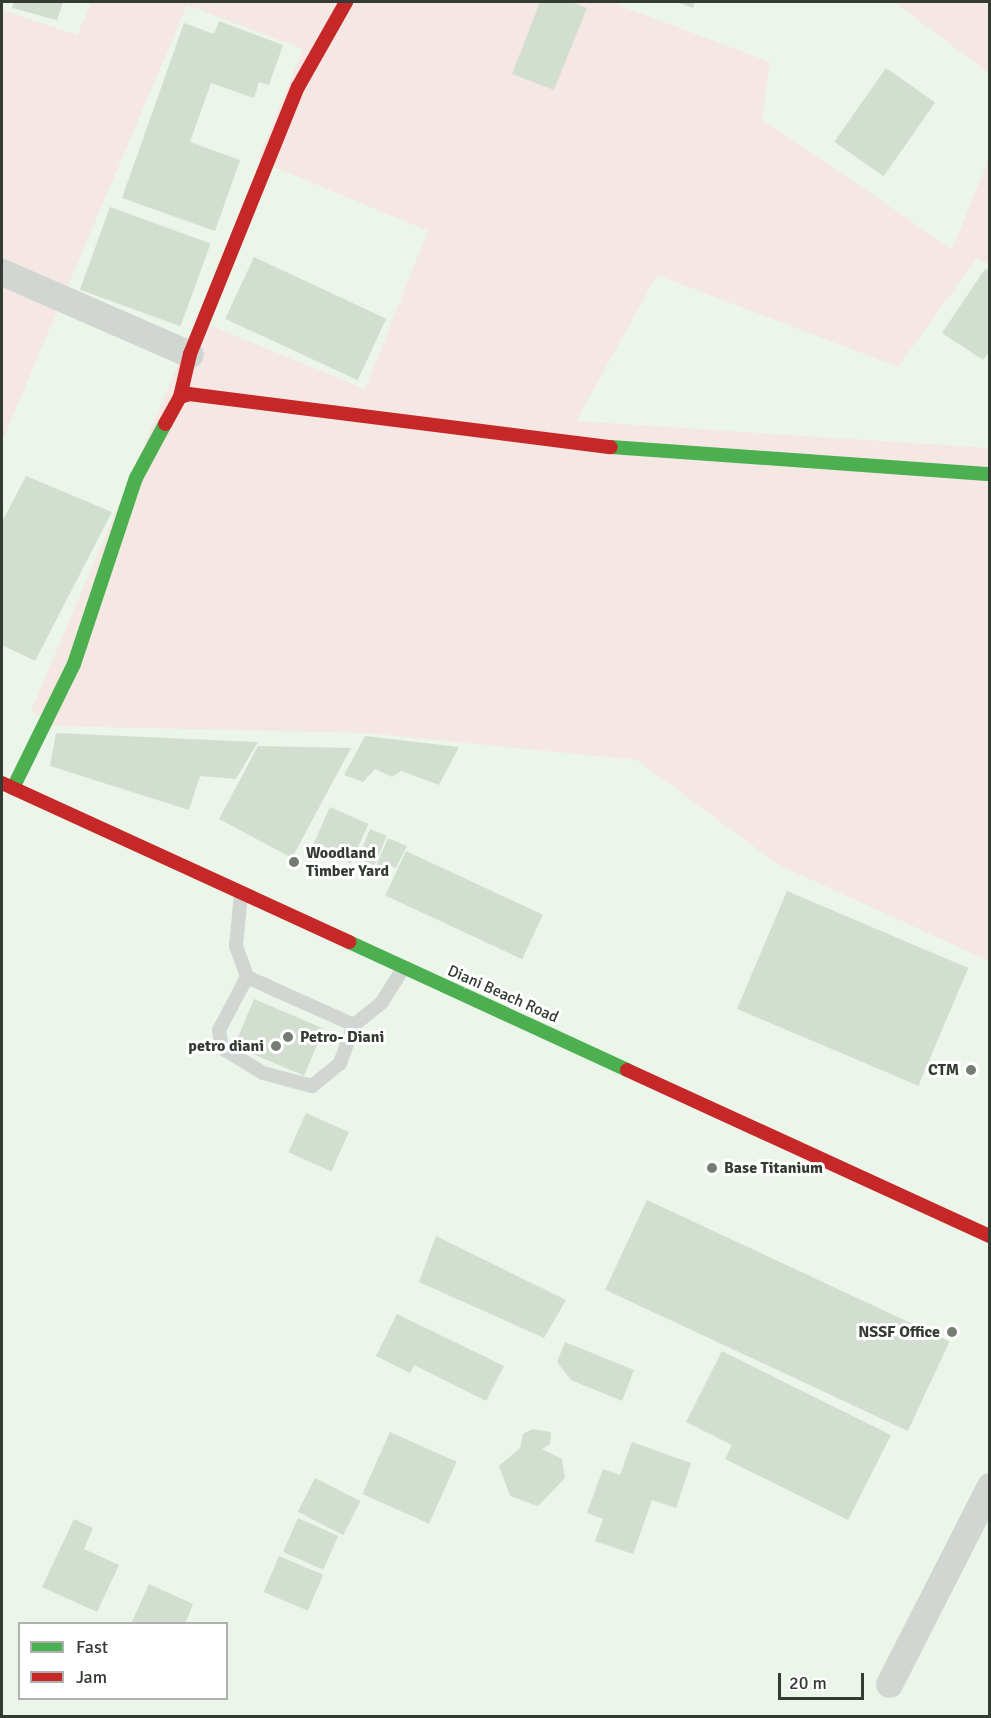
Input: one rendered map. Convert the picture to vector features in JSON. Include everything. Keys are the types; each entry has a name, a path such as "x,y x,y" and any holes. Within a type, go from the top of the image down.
{"street":[{"path":"7,786 74,664 136,478 180,397 190,354 298,87 346,2"},
{"path":"2,272 190,354"},
{"path":"180,397 189,394 356,419 582,445 990,474"},
{"name":"Diani Beach Road","path":"7,786 990,1236"},
{"path":"889,1684 990,1486"}],"lane":[{"path":"241,894 236,946 247,977 354,1025"},
{"path":"247,977 219,1030 222,1048 264,1073 312,1086 340,1063 354,1025 382,1002 404,967"}],"shaded area":[{"path":"92,2 610,2 770,62 762,119 952,249 989,159 989,264 977,258 898,367 657,275 576,421 989,448 989,961 779,865 637,760 366,733 54,726 31,711 197,320 365,389 428,231 258,160 303,49 187,5 2,441 2,10 77,35"},
{"path":"894,2 989,2 989,73"}],"building":[{"path":"14,2 63,2 57,20 12,8"},
{"path":"540,2 571,2 587,8 554,90 512,74"},
{"path":"676,2 695,2 693,8"},
{"path":"219,21 283,45 269,85 259,82 254,98 211,83 190,142 240,160 215,231 122,198 184,23 214,34"},
{"path":"886,68 935,102 884,176 834,142"},
{"path":"110,207 211,244 180,326 80,290"},
{"path":"254,257 386,319 358,380 225,319"},
{"path":"985,269 990,272 990,351 983,360 942,333"},
{"path":"26,476 112,512 35,661 2,645 2,522"},
{"path":"56,733 258,742 236,779 200,776 189,810 50,766"},
{"path":"365,736 459,747 439,785 401,771 392,777 375,769 363,782 344,775"},
{"path":"258,746 351,748 292,858 219,819"},
{"path":"330,807 368,824 351,863 313,846"},
{"path":"370,829 387,836 375,865 358,859"},
{"path":"388,838 407,846 396,868 391,866 388,872 376,866"},
{"path":"406,851 543,915 522,959 385,895"},
{"path":"787,891 968,968 918,1086 737,1009"},
{"path":"254,999 324,1029 304,1076 234,1046"},
{"path":"306,1113 349,1132 331,1171 289,1152"},
{"path":"647,1200 950,1341 908,1431 605,1290"},
{"path":"436,1236 566,1300 544,1338 419,1282"},
{"path":"397,1314 504,1366 486,1401 414,1365 410,1373 376,1356"},
{"path":"565,1342 634,1370 622,1401 571,1380 557,1362"},
{"path":"722,1351 891,1435 848,1520 725,1459 732,1445 686,1422"},
{"path":"532,1429 551,1432 550,1444 542,1449 562,1459 565,1478 538,1506 510,1496 499,1466 520,1448 523,1434"},
{"path":"390,1432 457,1462 429,1524 362,1494"},
{"path":"632,1442 691,1463 676,1508 652,1500 633,1554 595,1541 603,1519 587,1513 603,1469 620,1475"},
{"path":"315,1478 360,1501 343,1535 298,1512"},
{"path":"298,1518 338,1536 323,1570 283,1552"},
{"path":"74,1519 93,1528 84,1549 119,1565 97,1612 42,1587"},
{"path":"279,1556 323,1575 308,1611 264,1592"},
{"path":"149,1584 193,1604 186,1622 132,1622"}],"traffic: fast":[{"path":"13,788 74,664 136,478 165,424"},
{"path":"611,447 990,474"},
{"path":"349,942 627,1070"}],"traffic: jam":[{"path":"180,397 190,354 298,87 346,2"},
{"path":"165,424 180,397 189,394 611,447"},
{"path":"2,783 349,942"},
{"path":"627,1070 990,1236"}],"place":[{"name":"Woodland Timber Yard","path":"294,862"},
{"name":"Petro- Diani","path":"288,1037"},
{"name":"petro diani","path":"276,1046"},
{"name":"CTM","path":"971,1070"},
{"name":"Base Titanium","path":"712,1168"},
{"name":"NSSF Office","path":"952,1332"}]}
